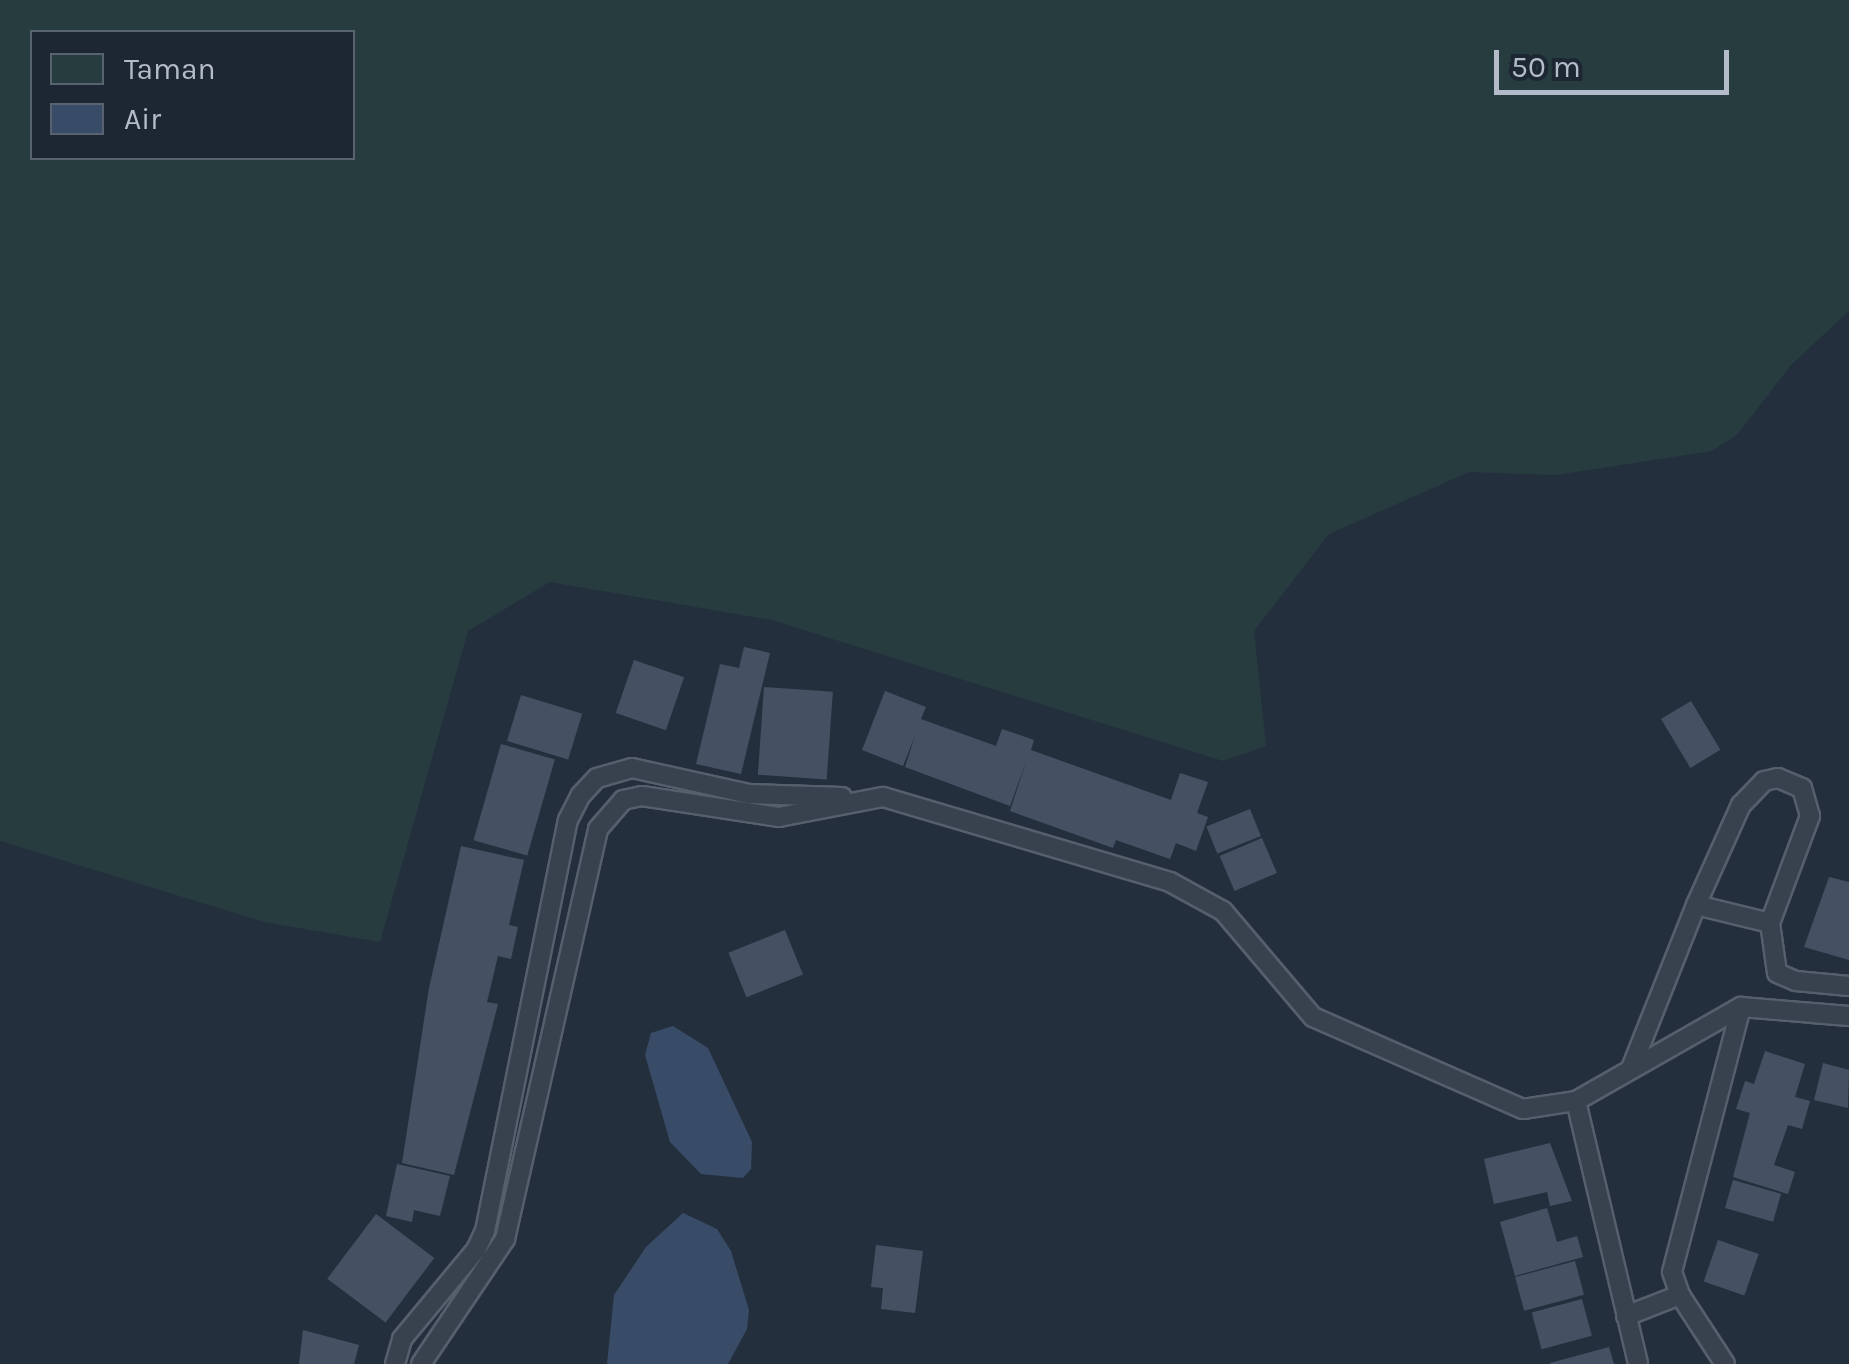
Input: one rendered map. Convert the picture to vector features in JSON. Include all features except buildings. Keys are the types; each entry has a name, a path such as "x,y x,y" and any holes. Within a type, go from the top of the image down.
{"lane":[{"path":"395,1364 402,1340 476,1250 485,1231 568,820 580,795 597,778 632,768 749,794 882,797 1170,882 1223,912 1312,1017 1500,1104 1544,1108 1576,1101 1740,1007 1849,1016"},
{"path":"1632,1066 1741,805 1752,789 1778,778 1802,788 1810,816 1770,924 1777,973 1796,982 1849,986"},
{"path":"402,1340 423,1358 505,1239 598,829 610,810 642,796 778,817 882,797"},
{"path":"1696,905 1770,924"},
{"path":"1725,1364 1680,1295 1674,1252 1740,1007"},
{"path":"1576,1101 1638,1364"},
{"path":"1626,1316 1680,1295"}],"green space":[{"path":"0,0 1849,0 1849,311 1791,365 1737,435 1712,451 1556,475 1469,472 1329,534 1254,631 1266,746 1223,761 772,620 550,582 468,631 380,942 264,922 0,841"}],"water":[{"path":"673,1026 708,1048 752,1142 751,1169 743,1178 701,1174 670,1142 645,1055 651,1033"},
{"path":"683,1213 717,1229 731,1251 749,1310 747,1329 728,1364 607,1364 614,1295 646,1247"}]}
